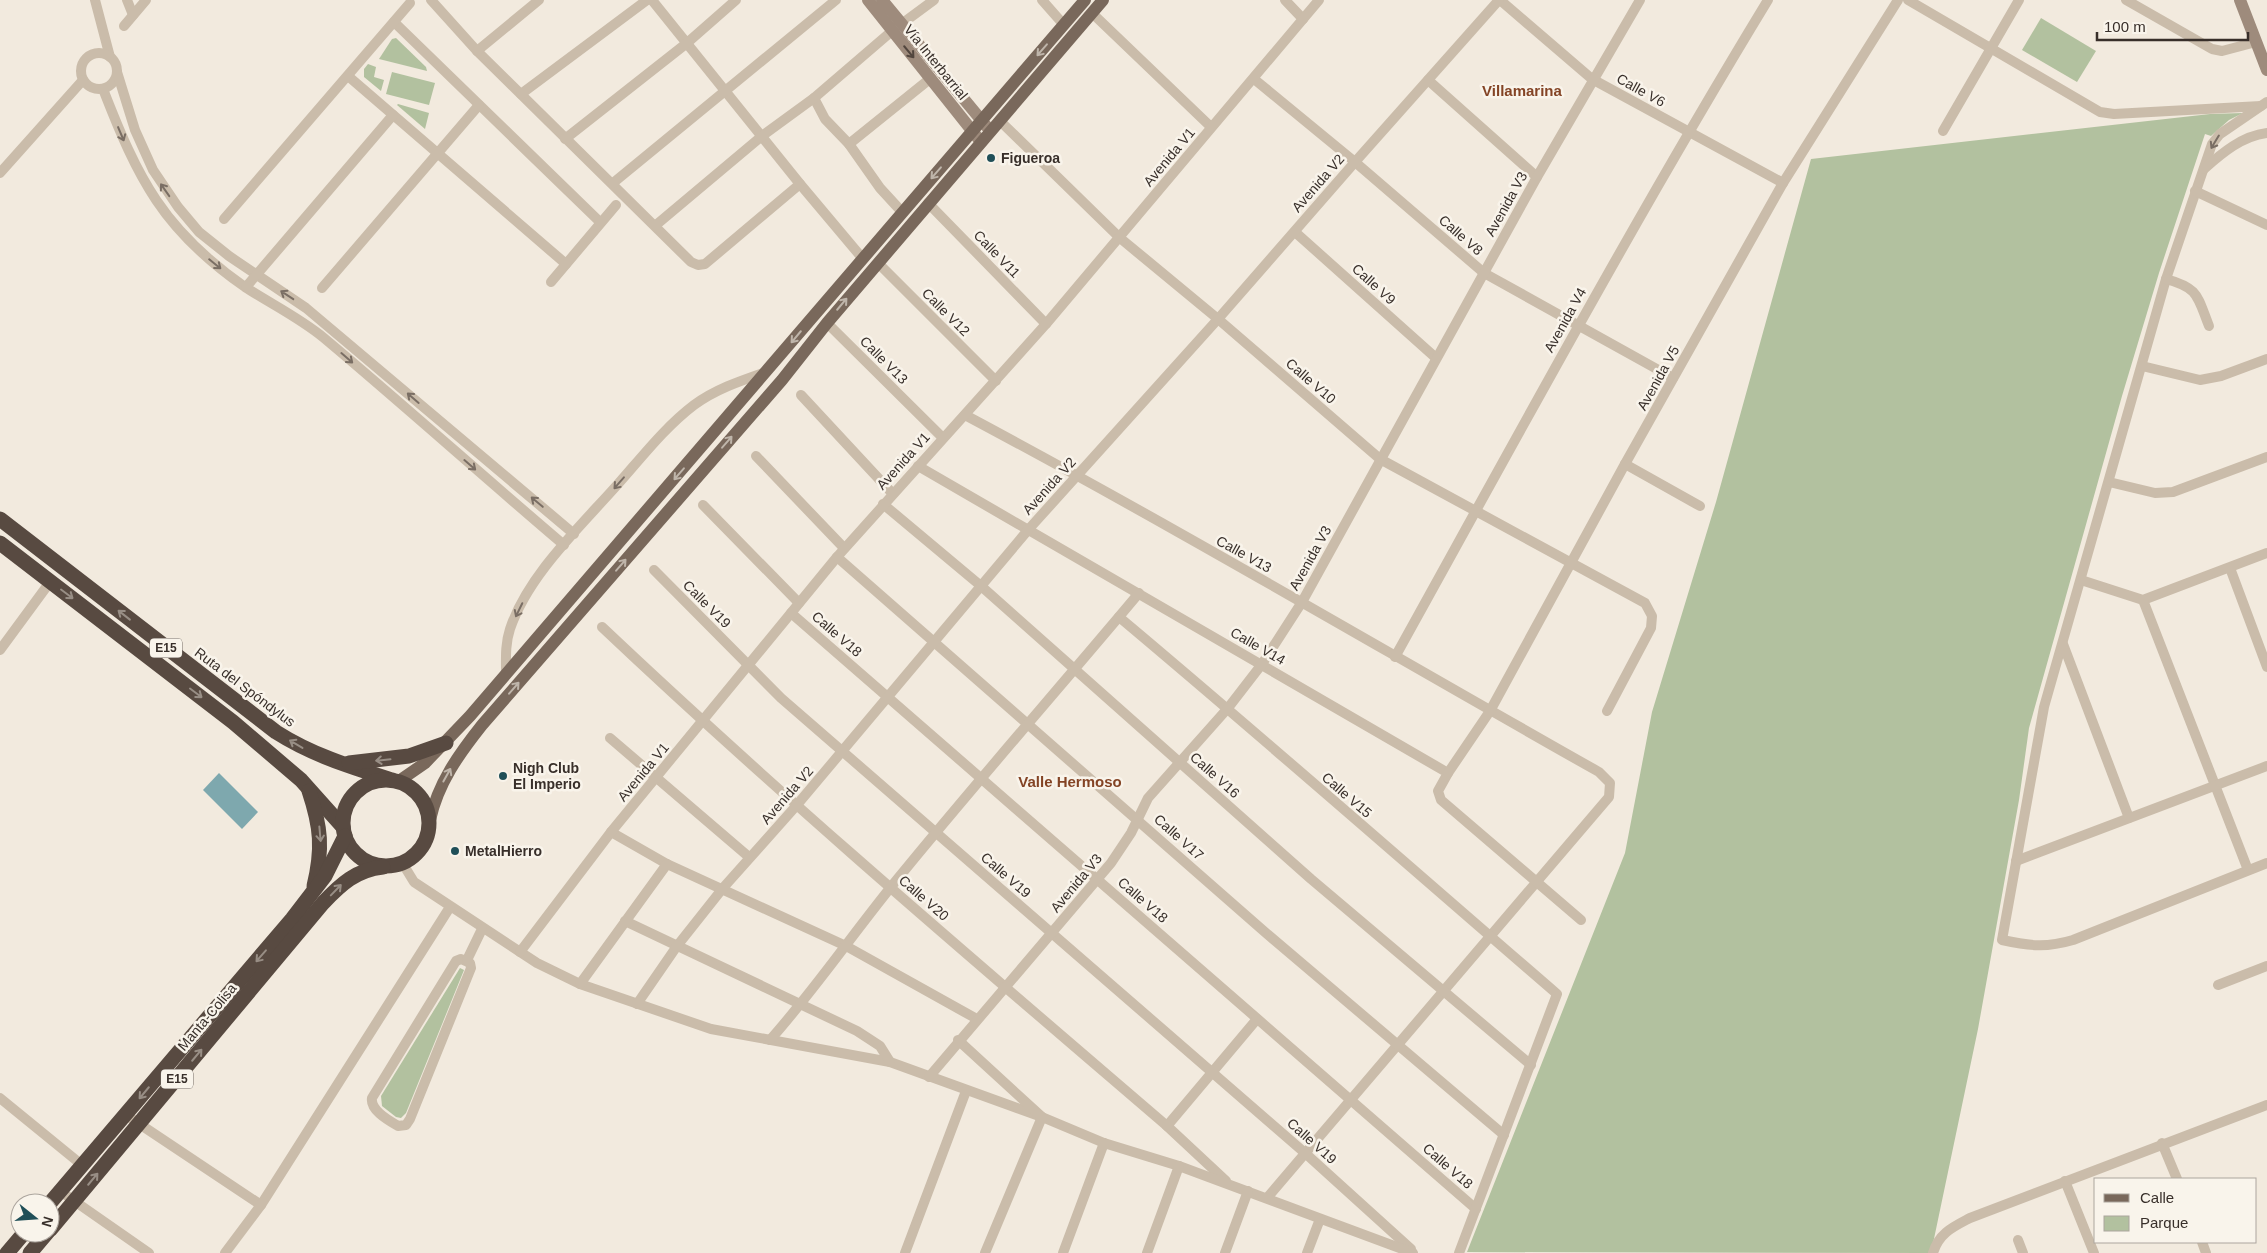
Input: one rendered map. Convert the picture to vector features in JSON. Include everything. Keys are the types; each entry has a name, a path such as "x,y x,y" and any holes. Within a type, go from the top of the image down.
{"highway":[{"path":"1,544 6,523"},
{"name":"Ruta del Spóndylus","path":"6,523 276,732 299,747 340,763 396,781"},
{"name":"E15","path":"1,544 143,652 284,764 308,787 344,831"},
{"path":"143,652 153,637"},
{"path":"340,763 400,758 446,743"},
{"name":"E15","path":"403,864 383,867 370,864 359,858 350,848 344,831 344,814 348,802 356,792 367,784 379,780 396,781 411,787 421,796 430,820"},
{"path":"308,787 320,836 320,863 312,894"},
{"path":"403,864 412,858 426,842 430,820"},
{"name":"Manta-Colisa","path":"60,1191 312,894 334,862 344,831"},
{"name":"Manta-Colisa","path":"60,1218 323,903 343,883 357,874 368,869 383,867"},
{"path":"7,1253 16,1243"},
{"path":"30,1253 38,1243"}],"main road":[{"name":"Vía Interbarrial","path":"868,0 897,28 990,131"},
{"name":"Vía Interbarrial","path":"882,0 897,28 931,78 981,142"},
{"path":"396,781 425,763 446,743 1085,0"},
{"path":"430,820 441,786 471,739 782,380 878,262 1103,0"},
{"path":"2240,0 2267,70"}],"street":[{"path":"95,0 110,57 116,67 134,130 161,184 178,208 199,232 212,244 320,319 574,534"},
{"path":"127,0 133,15"},
{"path":"124,26 146,0"},
{"path":"477,51 539,0"},
{"path":"520,94 647,0"},
{"path":"652,0 800,184 863,258"},
{"path":"566,139 687,43 736,0"},
{"path":"613,183 779,49 836,0"},
{"path":"656,225 762,136 814,98 897,28 934,0"},
{"path":"1042,0 1064,25"},
{"path":"1285,0 1303,19"},
{"name":"Avenida V1","path":"520,952 611,832 844,548 1046,324 1319,0"},
{"name":"Calle V6","path":"1500,0 1592,79 1783,183"},
{"name":"Avenida V2","path":"637,1004 677,946 723,888 796,806 1028,530 1218,319 1500,0"},
{"name":"Avenida V3","path":"929,1076 958,1040 1098,880 1122,848 1148,798 1228,708 1262,664 1302,602 1537,176 1592,79 1640,0"},
{"name":"Avenida V4","path":"1395,657 1578,324 1688,131 1768,0"},
{"name":"Avenida V5","path":"1448,773 1490,711 1625,464 1783,183 1898,0"},
{"path":"1908,0 2100,112 2114,114 2264,104"},
{"path":"1943,131 2019,0"},
{"path":"2126,0 2212,50 2222,50 2256,42"},
{"path":"438,2 477,51 656,225 691,262 698,265 704,264 800,184"},
{"path":"224,219 410,3"},
{"path":"1092,13 1211,127"},
{"path":"394,22 600,222"},
{"path":"110,57 98,53 87,58 81,68 83,80 92,88 103,89 113,83 117,72"},
{"path":"348,76 566,264"},
{"path":"849,144 931,78"},
{"name":"Calle V8","path":"1254,79 1355,162 1484,273 1673,378"},
{"path":"0,173 83,80"},
{"path":"1428,80 1537,176"},
{"path":"103,89 132,160 157,204 193,244 246,287 322,337 564,545"},
{"path":"814,98 824,120 849,144 880,188 902,212"},
{"path":"2264,104 2220,134 2212,144 2166,279 2044,707 2002,940 2033,946 2051,946 2073,940 2267,863"},
{"path":"322,288 479,105"},
{"path":"246,287 393,115"},
{"name":"Calle V10","path":"1000,121 1120,238 1218,319 1380,459 1645,603 1652,616 1651,628 1607,711"},
{"path":"2203,169 2244,140 2257,134 2267,133"},
{"path":"2195,191 2267,225"},
{"name":"Calle V11","path":"928,203 1046,324"},
{"path":"551,282 616,205"},
{"name":"Calle V9","path":"1294,232 1436,358"},
{"name":"Calle V12","path":"878,262 996,381"},
{"path":"2166,279 2183,284 2196,294 2209,326"},
{"name":"Calle V13","path":"827,323 943,438"},
{"path":"2142,366 2200,380 2221,376 2267,359"},
{"path":"506,674 505,654 510,630 519,608 540,575 564,545 667,428 694,405 725,386 767,372"},
{"path":"801,395 892,494"},
{"name":"Calle V13","path":"965,416 1077,475 1599,772 1610,782 1609,797 1536,881"},
{"path":"756,456 844,548"},
{"path":"2109,482 2155,493 2173,492 2267,457"},
{"path":"1625,464 1700,506"},
{"name":"Calle V14","path":"918,466 1448,773"},
{"name":"Calle V16","path":"883,504 981,586 1311,879 1531,1065"},
{"path":"703,505 799,603"},
{"path":"2081,580 2143,600 2267,553"},
{"name":"Calle V17","path":"837,557 1266,933 1504,1135"},
{"path":"2230,568 2267,667"},
{"name":"Calle V19","path":"654,570 782,698 842,752 1305,1153 1414,1253"},
{"path":"0,650 50,582"},
{"path":"770,1040 802,1004 890,887 935,832 1140,593"},
{"path":"2143,600 2248,870"},
{"name":"Calle V18","path":"791,613 1476,1209"},
{"name":"Calle V15","path":"1119,617 1228,708 1557,994 1531,1065"},
{"name":"Calle V20","path":"602,628 796,806 1167,1126 1231,1185"},
{"path":"2063,644 2129,818"},
{"path":"610,738 749,857"},
{"path":"2016,861 2267,766"},
{"path":"1448,773 1438,791 1441,800 1581,920"},
{"path":"611,832 667,864 723,888 846,946 977,1019"},
{"path":"403,864 414,882 482,929 550,971 580,984 711,1029 890,1062 1042,1117 1104,1143 1179,1166 1268,1198 1392,1249 1414,1253"},
{"path":"580,984 667,864"},
{"path":"1268,1198 1536,881"},
{"path":"225,1253 261,1205 450,907"},
{"path":"625,921 802,1004 857,1032 880,1046 890,1062"},
{"path":"467,960 482,929"},
{"path":"462,959 467,960 471,968 410,1119 406,1125 398,1126 373,1107 372,1098 456,962 462,959"},
{"path":"2218,985 2267,966"},
{"path":"1167,1126 1257,1019"},
{"path":"958,1040 1042,1117"},
{"path":"1459,1253 1531,1065"},
{"path":"905,1253 966,1091"},
{"path":"0,1098 82,1165"},
{"path":"1933,1253 1936,1244 1945,1232 1970,1218 2267,1104"},
{"path":"126,1114 261,1205"},
{"path":"985,1253 1042,1117"},
{"path":"1063,1253 1104,1143"},
{"path":"2162,1143 2177,1178"},
{"path":"1147,1253 1179,1166"},
{"path":"2065,1181 2094,1253"},
{"path":"60,1191 149,1253"},
{"path":"1224,1253 1248,1191"},
{"path":"1307,1253 1320,1219"},
{"path":"2018,1240 2023,1253"}],"green space":[{"path":"2041,18 2096,51 2077,82 2022,50"},
{"path":"396,38 426,67 427,71 379,59 392,39"},
{"path":"368,64 376,67 374,77 384,80 381,91 364,77 364,69"},
{"path":"392,72 435,83 429,105 386,94"},
{"path":"397,105 429,113 425,129"},
{"path":"2243,113 2229,120 2211,136 2205,134 2159,273 2122,396 2029,728 2019,800 1978,1029 1931,1253 1467,1252 1625,853 1652,712 1716,502 1811,159 2210,114"},
{"path":"460,968 464,970 406,1113 401,1118 396,1117 382,1106 381,1096"}],"water":[{"path":"219,773 258,812 242,829 203,790"}],"place":[{"name":"Figueroa","path":"991,158"},
{"name":"Nigh Club El Imperio","path":"503,776"},
{"name":"MetalHierro","path":"455,851"}],"district":[{"name":"Villamarina","path":"1522,90"},
{"name":"Valle Hermoso","path":"1070,781"}]}
